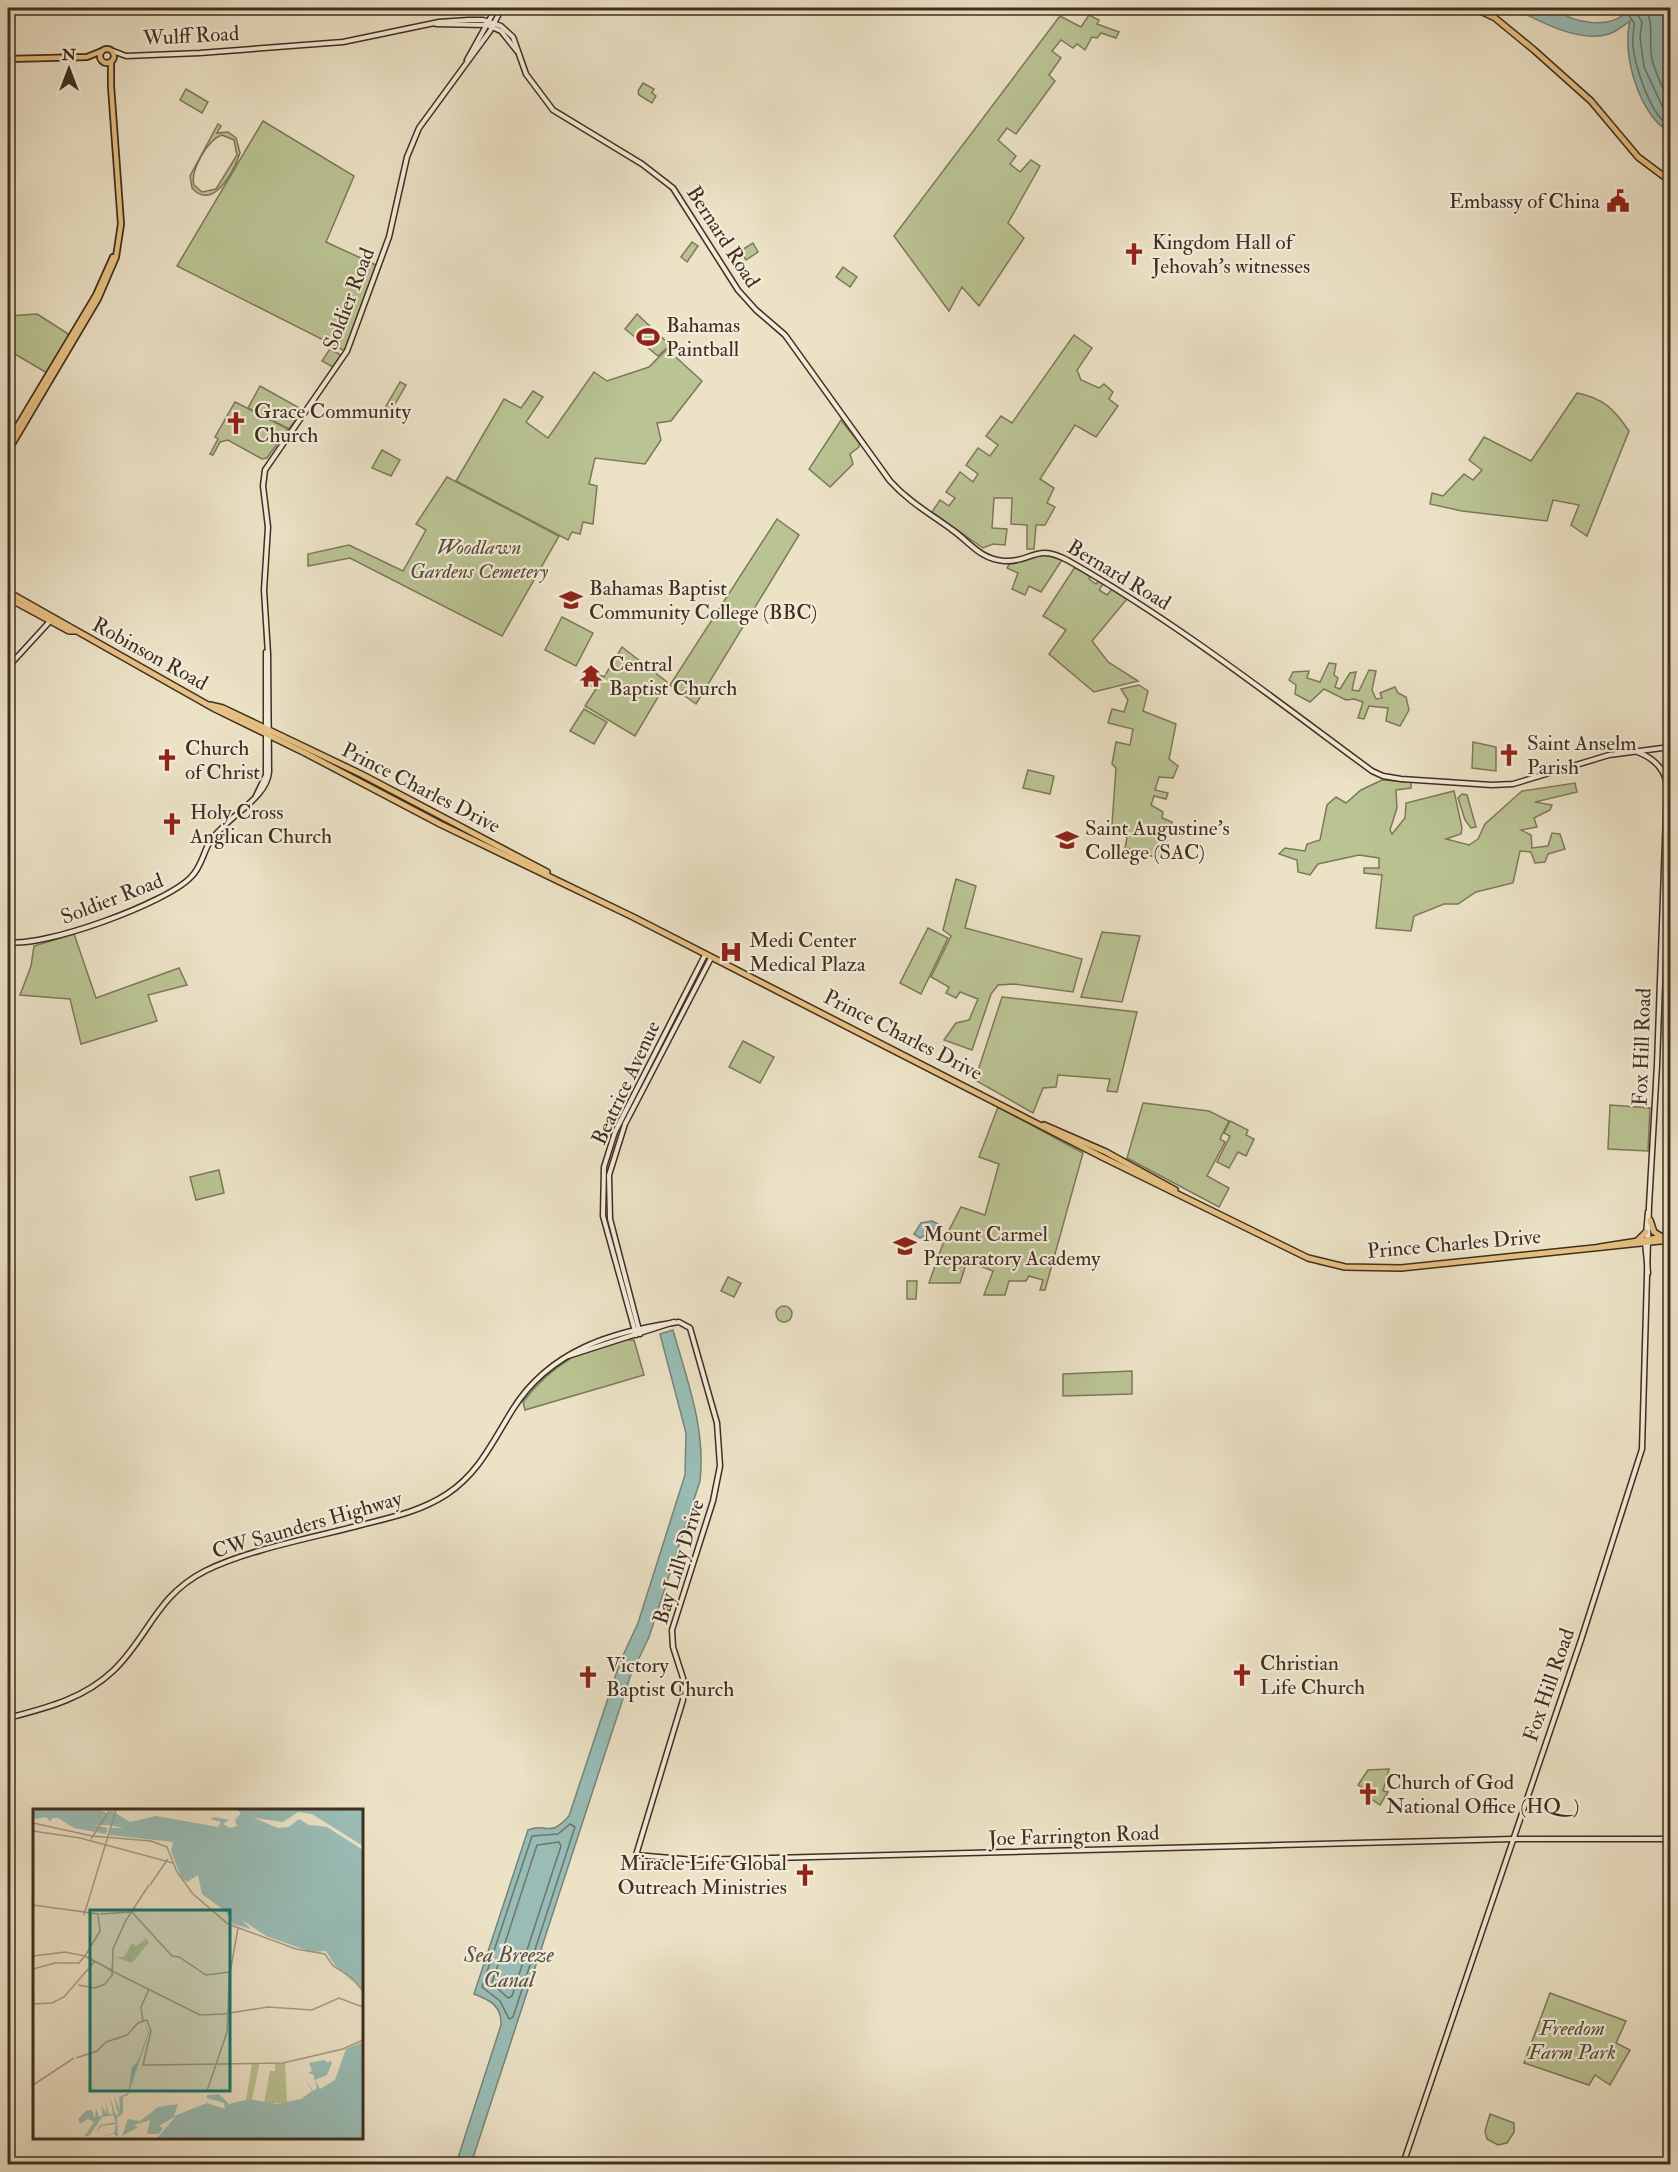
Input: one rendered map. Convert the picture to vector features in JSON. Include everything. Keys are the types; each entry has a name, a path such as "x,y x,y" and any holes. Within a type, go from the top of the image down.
{"highway":[{"path":"1474,8 1495,18 1539,54 1591,101 1638,157 1671,181"},
{"name":"Robinson Road","path":"8,592 52,619"},
{"name":"Robinson Road","path":"8,598 267,733"},
{"name":"Prince Charles Drive","path":"267,733 472,840 556,878 1043,1125 1050,1131 1308,1258 1346,1268 1410,1267 1671,1240"},
{"path":"1650,1220 1654,1232 1663,1237"},
{"path":"1634,1241 1646,1232"},
{"name":"Prince Charles Drive","path":"1590,1249 1634,1241 1647,1242 1671,1236"}],"main road":[{"name":"Soldier Road","path":"466,61 496,8"},
{"name":"Soldier Road","path":"8,942 43,941 173,893 196,872 212,838 256,796 266,777 267,651 264,585 268,527 263,486 266,467 347,351 391,231 414,140 421,123 494,25 502,8"},
{"name":"Wulff Road","path":"112,62 126,56 343,42 468,20 494,25"},
{"name":"Bernard Road","path":"494,25 513,37 526,74 553,110 651,170 673,188 738,290 756,310 786,335 890,481 906,498 953,530 975,551 1005,561 1041,552 1067,560 1160,616 1372,771 1383,776 1444,782 1513,784 1579,762 1634,751 1671,747"},
{"path":"8,452 98,299 110,276 118,250 121,224 111,86 112,62 115,55 113,51 107,49 87,57"},
{"path":"8,442 99,289 114,255 118,212 107,68 100,56 102,51"},
{"name":"Wulff Road","path":"113,51 126,56"},
{"path":"8,59 87,57 112,62"},
{"path":"8,667 52,619"},
{"path":"1647,749 1647,755"},
{"path":"1634,751 1647,755 1666,776 1669,783"},
{"name":"Fox Hill Road","path":"1402,2164 1638,1467 1645,1410 1648,1274 1646,1232 1657,1065 1669,783 1666,776"},
{"name":"Beatrice Avenue","path":"637,1332 603,1216 604,1167 615,1132 708,956"},
{"name":"Fox Hill Road","path":"1647,1242 1649,1206"},
{"name":"CW Saunders Highway","path":"8,1718 67,1701 97,1684 126,1657 162,1605 181,1587 207,1570 239,1558 401,1515 447,1494 465,1480 487,1456 514,1408 535,1381 567,1356 594,1342 674,1322"},
{"name":"Bay Lilly Drive","path":"636,1855 681,1712 683,1678 672,1640 673,1625 713,1501 720,1470 717,1423 694,1335 687,1324 674,1322"},
{"path":"1518,1824 1521,1835 1530,1839"},
{"path":"1501,1839 1508,1844 1509,1850"},
{"name":"Joe Farrington Road","path":"636,1855 694,1860 1501,1839 1671,1839"}],"green space":[{"path":"1089,15 1099,20 1097,24 1119,32 1116,38 1101,33 1097,38 1092,37 1085,50 1077,44 1073,48 1061,40 1052,51 1061,58 1049,75 1055,81 1016,134 1007,128 998,140 1016,156 1010,164 1020,172 1031,160 1040,166 1008,223 1024,238 979,306 962,287 949,311 894,236 1060,16 1081,27"},
{"path":"643,83 654,89 652,93 656,96 652,103 639,95 638,91"},
{"path":"186,89 208,102 202,113 180,100"},
{"path":"263,121 354,176 326,242 376,265 345,351 177,266"},
{"path":"218,124 221,126 217,133 228,132 236,138 240,153 237,161 228,178 215,192 208,195 200,194 192,188 190,176","holes":["222,135 234,140 237,155 216,189 202,192 194,185 193,179 201,156 211,143"]},
{"path":"692,242 698,246 687,262 681,257"},
{"path":"753,243 758,252 746,260 740,251"},
{"path":"843,267 857,277 850,287 836,277"},
{"path":"37,314 70,335 47,373 8,350 8,316"},
{"name":"Bahamas Paintball","path":"637,314 670,345 658,356 625,329"},
{"path":"1074,335 1092,348 1077,370 1081,380 1099,388 1104,384 1113,392 1109,399 1118,406 1096,437 1075,425 1040,479 1054,488 1047,503 1055,507 1045,525 1036,525 1034,549 1027,549 1027,525 1011,524 1012,498 994,498 992,528 1007,529 1005,545 993,544 983,548 932,512 940,500 949,506 955,498 946,492 960,472 973,482 978,474 966,465 978,448 990,456 998,445 986,436 1001,416 1012,423"},
{"path":"330,349 341,355 333,367 322,361"},
{"path":"667,349 702,381 671,421 657,423 661,440 645,464 595,458 589,484 597,486 593,524 583,522 580,534 572,532 568,540 456,481 504,399 521,408 533,391 543,397 526,422 548,438 594,372 607,381 649,367"},
{"path":"400,382 406,385 391,411 385,408"},
{"path":"260,386 303,410 289,429 248,408"},
{"path":"1577,393 1601,401 1618,416 1629,431 1587,536 1571,525 1579,505 1553,500 1547,521 1462,511 1430,504 1432,493 1443,496 1464,474 1473,480 1482,470 1469,460 1484,437 1531,461"},
{"path":"235,402 288,429 267,458 262,459 228,440 220,442 213,455 210,454 218,439 215,437"},
{"path":"841,420 859,443 859,447 850,454 853,464 830,487 809,469"},
{"path":"382,450 400,460 391,476 372,468"},
{"name":"Woodlawn Gardens Cemetery","path":"447,477 559,536 502,636 350,558 308,566 308,554 349,545 403,571 426,530 416,524"},
{"path":"777,519 799,535 696,704 670,685"},
{"path":"1044,554 1062,560 1041,592 1029,586 1025,595 1012,589 1018,573 1007,568 1010,563"},
{"path":"1075,567 1090,576 1089,579 1096,584 1099,581 1103,584 1099,590 1107,595 1112,589 1127,599 1092,641 1108,662 1138,681 1094,692 1049,654 1066,630 1043,616"},
{"path":"562,617 593,633 576,666 545,650"},
{"path":"622,647 667,682 635,736 585,706 601,681 595,688 589,685 597,673 604,677"},
{"path":"1329,663 1336,664 1334,675 1338,678 1335,687 1340,689 1350,673 1356,672 1352,690 1359,691 1369,670 1376,671 1372,690 1376,699 1382,698 1380,693 1395,687 1398,693 1406,697 1409,710 1400,726 1386,721 1388,708 1369,706 1364,719 1358,718 1363,702 1354,699 1346,700 1324,689 1310,702 1295,694 1296,685 1289,680 1293,672 1309,671 1307,678 1320,682"},
{"path":"1139,685 1148,691 1143,711 1176,724 1169,759 1178,766 1173,778 1159,777 1155,790 1168,793 1166,799 1154,796 1151,805 1163,812 1162,818 1172,822 1161,859 1125,848 1127,838 1112,824 1116,768 1112,764 1116,742 1130,745 1133,729 1108,723 1112,709 1124,712 1128,700 1121,689"},
{"path":"584,709 607,722 594,744 570,731"},
{"path":"1473,742 1496,747 1496,771 1472,768"},
{"path":"1028,770 1054,776 1050,794 1023,788"},
{"path":"1382,780 1411,782 1411,788 1396,790 1397,808 1390,830 1392,834 1405,818 1406,803 1454,791 1462,828 1461,834 1446,839 1469,845 1478,839 1485,824 1522,791 1575,783 1577,792 1535,802 1552,805 1550,810 1534,818 1537,827 1521,830 1531,835 1532,848 1548,846 1552,833 1560,834 1565,849 1548,854 1545,862 1535,863 1531,852 1520,851 1513,883 1476,892 1458,904 1444,904 1414,916 1411,931 1376,928 1382,875 1364,873 1364,868 1379,868 1379,858 1359,855 1318,864 1310,875 1298,872 1297,860 1279,854 1285,848 1305,851 1307,844 1320,840 1327,805 1336,797 1346,803 1361,790"},
{"path":"1462,794 1467,795 1476,827 1471,828 1465,820 1458,798"},
{"path":"956,879 976,886 965,928 1082,959 1073,992 1014,984 998,985 991,994 972,1050 944,1040 956,1023 969,1020 978,999 960,992 956,998 946,993 949,987 931,977 951,936 943,930"},
{"path":"928,928 948,938 921,994 900,983"},
{"path":"1102,932 1140,936 1122,1002 1081,997"},
{"path":"74,934 96,998 179,968 187,985 148,995 157,1021 81,1044 70,999 20,995 31,966 34,946"},
{"path":"1002,997 1137,1012 1117,1092 1107,1091 1110,1079 1058,1075 1056,1087 1043,1088 1033,1113 975,1080"},
{"path":"743,1041 774,1057 760,1083 729,1067"},
{"path":"1143,1103 1209,1111 1229,1121 1220,1139 1225,1142 1207,1176 1229,1188 1219,1207 1127,1158"},
{"path":"1610,1105 1650,1108 1648,1151 1608,1149"},
{"path":"998,1107 1083,1153 1045,1290 1040,1290 1043,1280 1029,1276 1026,1281 1009,1281 1005,1295 984,1295 993,1271 967,1261 960,1283 929,1283 945,1238 961,1207 985,1215 999,1164 979,1157"},
{"path":"1230,1121 1248,1130 1246,1135 1254,1139 1246,1156 1238,1152 1229,1168 1217,1162 1230,1136 1224,1133"},
{"path":"219,1170 224,1193 196,1200 190,1177"},
{"path":"728,1277 741,1283 734,1297 721,1291"},
{"path":"907,1281 917,1281 916,1299 907,1299"},
{"path":"784,1306 790,1308 792,1314 790,1320 784,1322 778,1320 776,1314 778,1308"},
{"path":"618,1340 634,1340 644,1375 525,1410 523,1402 533,1390 544,1378 571,1358 602,1344"},
{"path":"1132,1371 1132,1394 1063,1396 1063,1374"},
{"path":"1389,1769 1383,1791 1388,1792 1380,1805 1370,1798 1372,1794 1358,1785 1368,1770"},
{"name":"Freedom Farm Park","path":"1550,1993 1626,2021 1616,2043 1630,2050 1610,2085 1595,2075 1589,2085 1524,2063"},
{"path":"1490,2114 1514,2123 1514,2132 1507,2143 1498,2145 1487,2139 1485,2131"}],"water":[{"path":"1519,8 1547,8 1555,14 1559,11 1573,19 1600,23 1623,15 1614,8 1670,8 1670,132 1650,113 1635,83 1628,50 1630,21 1609,34 1586,36 1550,26 1517,10"},
{"path":"932,1221 938,1224 937,1228 920,1238 914,1234 921,1223"},
{"name":"Sea Breeze Canal","path":"673,1330 698,1424 700,1481 649,1637 630,1677 471,2164 456,2164 501,2025 497,2008 474,1994 528,1830 557,1827 569,1816 620,1662 638,1623 685,1475 686,1433 660,1334"}],"place":[{"name":"Embassy of China","path":"1618,201"},
{"name":"Kingdom Hall of Jehovah’s witnesses","path":"1134,254"},
{"name":"Bahamas Paintball","path":"648,337"},
{"name":"Grace Community Church","path":"236,423"},
{"name":"Bahamas Baptist Community College (BBC)","path":"571,600"},
{"name":"Central Baptist Church","path":"591,676"},
{"name":"Saint Anselm Parish","path":"1509,755"},
{"name":"Church of Christ","path":"167,760"},
{"name":"Holy Cross Anglican Church","path":"172,824"},
{"name":"Saint Augustine's College (SAC)","path":"1067,840"},
{"name":"Medi Center Medical Plaza","path":"731,952"},
{"name":"Mount Carmel Preparatory Academy","path":"905,1246"},
{"name":"Christian Life Church","path":"1242,1675"},
{"name":"Victory Baptist Church","path":"588,1677"},
{"name":"Church of God National Office (HQ)","path":"1368,1794"},
{"name":"Miracle Life Global Outreach Ministries","path":"805,1875"}]}
